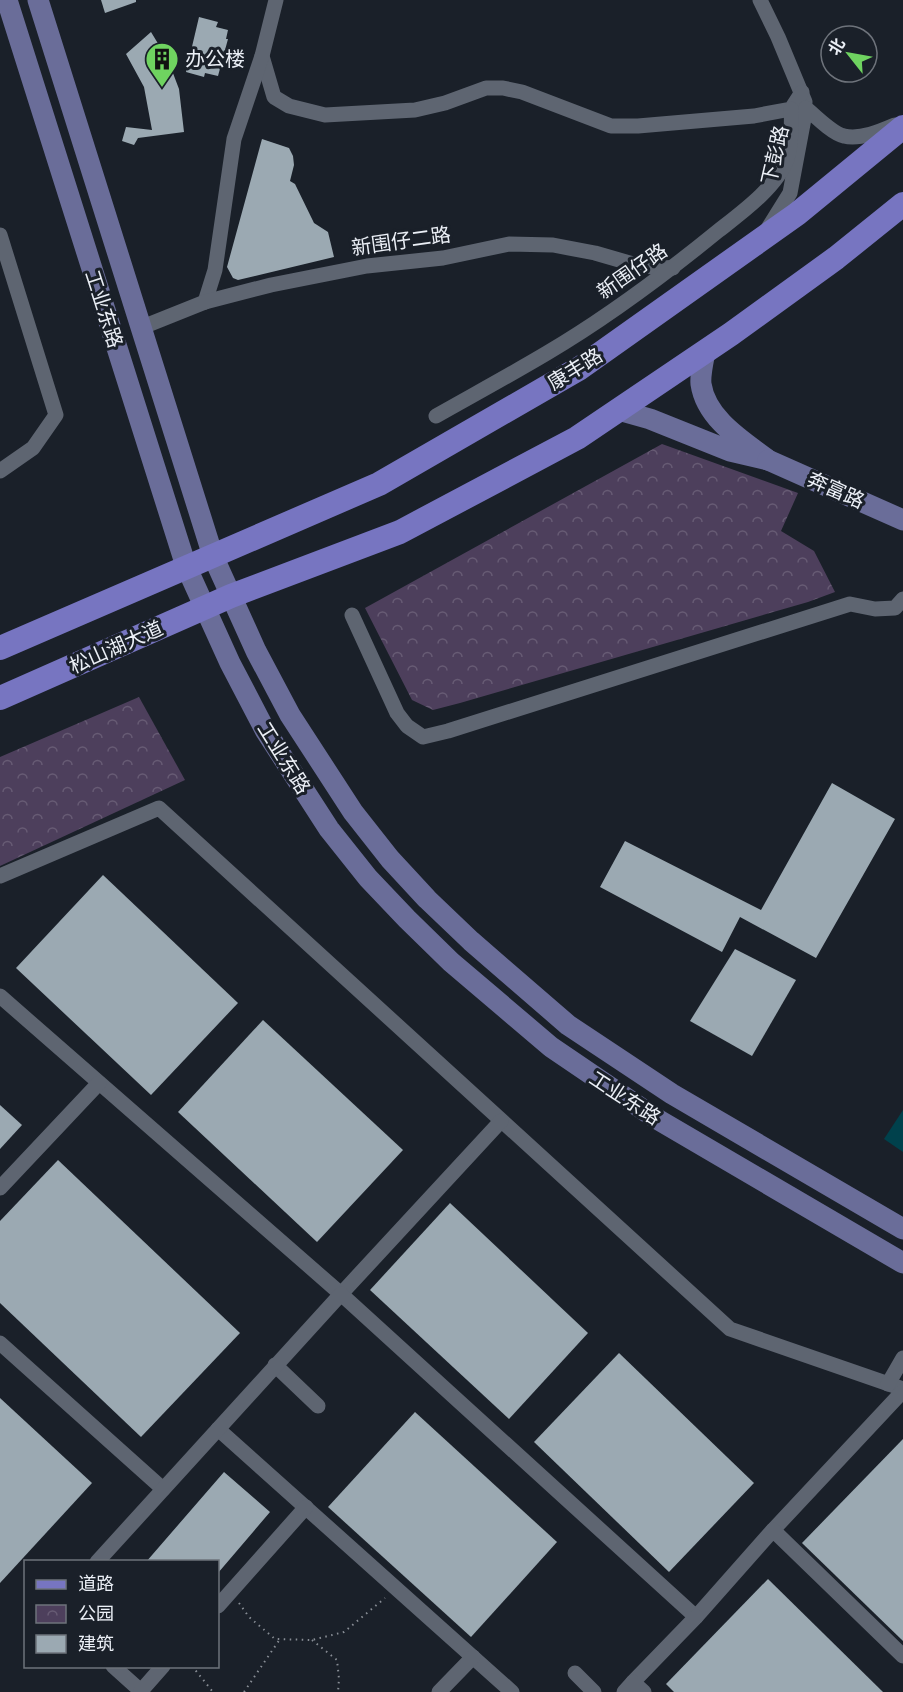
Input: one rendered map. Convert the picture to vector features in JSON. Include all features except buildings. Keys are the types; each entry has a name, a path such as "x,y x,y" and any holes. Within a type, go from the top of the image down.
{"main road":[{"name":"工业东路","path":"7,0 186,566 230,663 265,730 329,829 368,878 451,962 551,1047 600,1083 657,1119 903,1263"},
{"name":"工业东路","path":"38,0 213,555 256,651 290,715 353,812 390,859 471,941 568,1024 616,1059 672,1094 903,1229"},
{"name":"康丰路","path":"213,555 389,478 579,368 797,214 903,127"},
{"path":"231,596 400,532 577,438 705,352 836,258 903,204"},
{"path":"705,352 701,384 708,405 731,432 768,460"},
{"path":"618,410 650,419 730,451 768,460"},
{"name":"奔富路","path":"768,460 903,520"},
{"path":"0,648 213,555"},
{"name":"松山湖大道","path":"0,698 231,596"}],"street":[{"path":"205,302 215,270 234,140 262,56 276,0"},
{"name":"下彭路","path":"760,0 802,92 790,193 761,240"},
{"path":"262,56 274,97 289,106 325,115 416,110 445,103 486,88 503,88 522,92 611,126 638,126 754,116 799,108"},
{"name":"下彭路","path":"799,108 843,136 873,134 903,121"},
{"name":"新围仔路","path":"436,416 549,352 673,268 750,205 774,180 787,159 792,118 799,108"},
{"path":"0,235 56,414 33,448 0,471"},
{"name":"新围仔二路","path":"140,328 205,302 271,285 367,266 443,258 509,244 553,245 595,253 640,266 673,268"},
{"path":"352,615 397,713 407,726 423,737 850,604 875,609 895,608 903,599"},
{"path":"0,876 159,808 730,1329 898,1388"},
{"path":"0,996 340,1294 696,1617"},
{"path":"0,1188 99,1083"},
{"path":"100,1560 275,1365 501,1121"},
{"path":"0,1343 163,1489"},
{"path":"633,1689 898,1388 903,1358"},
{"path":"275,1365 318,1406"},
{"path":"218,1428 512,1692"},
{"path":"219,1605 306,1507"},
{"path":"772,1530 903,1656"},
{"path":"440,1692 473,1657"},
{"path":"115,1668 142,1692 161,1668"},
{"path":"575,1673 594,1692"}],"path":[{"path":"231,1591 249,1617 275,1639 312,1640 344,1632 396,1588"},
{"path":"244,1692 280,1639"},
{"path":"312,1640 337,1660 338,1692"},
{"path":"194,1668 213,1692"}],"green space":[{"path":"662,444 798,493 781,531 814,551 835,592 808,602 433,710 412,700 365,608"},
{"path":"139,697 185,780 0,866 0,757"}],"water":[{"path":"903,1110 903,1152 884,1139"}],"place":[{"name":"办公楼","path":"162,88"}]}
